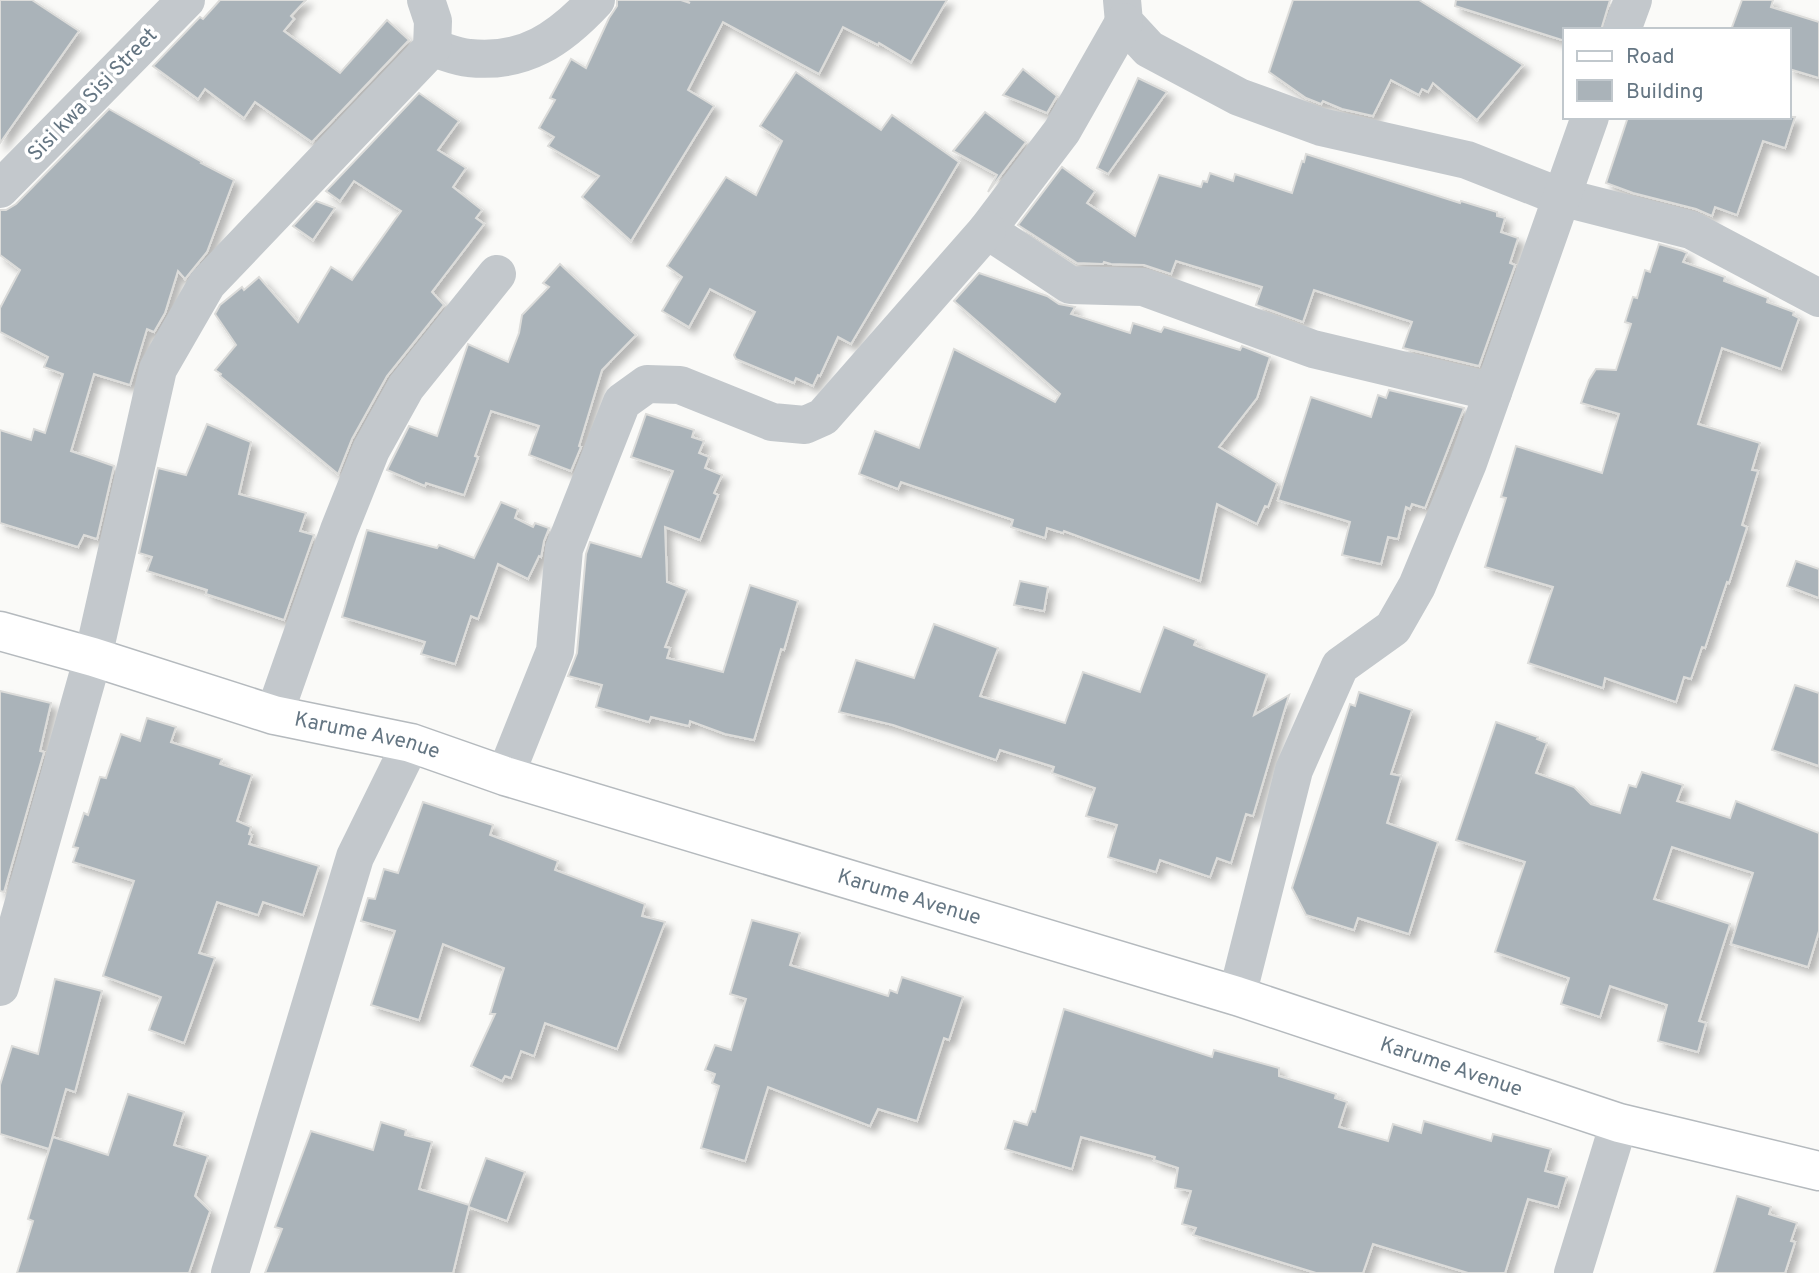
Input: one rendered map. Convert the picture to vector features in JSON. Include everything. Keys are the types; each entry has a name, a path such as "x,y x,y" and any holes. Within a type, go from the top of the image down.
{"main road":[{"name":"Karume Avenue","path":"0,631 93,657 274,715 411,743 505,776 1237,996 1619,1123 1819,1171"}],"street":[{"name":"Sisi kwa Sisi Street","path":"0,189 186,0"},
{"path":"0,987 93,657 158,369 207,284 432,48 433,21 426,0"},
{"path":"432,48 468,58 512,57 538,48 566,29 596,0"},
{"path":"1623,28 1633,0"},
{"path":"505,776 555,651 564,549 622,401 648,384 680,385 772,422 806,425 824,417 987,230 1062,131 1123,11 1149,49 1239,97 1321,127 1467,160 1561,197 1691,230 1819,298"},
{"path":"1237,996 1294,770 1340,666 1393,628 1417,586 1468,463 1589,119"},
{"path":"987,230 1070,285 1143,287 1313,349 1493,392"},
{"path":"274,715 370,450 406,387 497,274"},
{"path":"230,1273 355,857 411,743"},
{"path":"1573,1273 1619,1123"}],"building":[{"path":"0,0 32,0 79,31 0,143"},
{"path":"220,0 306,0 291,16 294,19 284,31 340,73 387,20 409,40 312,142 255,102 244,118 205,89 198,99 153,66"},
{"path":"617,0 681,0 690,3 684,0 947,0 911,62 879,43 878,45 843,27 819,74 723,22 688,90 714,106 631,241 582,197 599,176 548,146 554,137 539,128 555,100 550,98 571,59 586,68 617,6"},
{"path":"1293,0 1419,0 1523,65 1477,120 1433,83 1428,92 1422,89 1419,95 1391,80 1373,116 1342,109 1323,101 1321,104 1306,98 1269,72"},
{"path":"1456,0 1610,0 1602,28 1563,28 1563,40 1455,6"},
{"path":"1742,0 1773,0 1771,7 1819,22 1819,78 1791,70 1791,28 1732,28"},
{"path":"1023,69 1057,96 1047,113 1003,95"},
{"path":"796,72 881,130 892,115 959,162 851,344 838,337 813,386 796,378 794,383 736,359 734,355 755,312 710,289 689,327 662,311 682,277 667,266 726,177 756,195 782,141 760,126"},
{"path":"1138,78 1167,92 1108,174 1097,168"},
{"path":"419,93 459,121 438,150 466,168 453,187 482,210 476,218 484,224 432,292 444,305 387,376 352,439 338,474 215,370 236,345 215,314 220,305 259,277 298,322 331,267 352,280 401,211 354,181 340,201 326,191"},
{"path":"109,109 234,180 207,252 185,279 178,271 165,313 154,332 147,329 130,385 94,374 71,451 114,466 97,539 84,535 78,547 0,523 0,430 31,440 34,429 45,433 63,374 44,367 48,357 0,332 0,308 20,270 0,255 0,210 6,210 16,204"},
{"path":"985,112 1026,142 988,192 997,175 953,151"},
{"path":"1795,117 1785,148 1763,141 1737,215 1715,207 1712,216 1606,183 1627,119"},
{"path":"1306,154 1460,203 1461,201 1497,212 1497,216 1505,218 1501,232 1518,238 1510,263 1515,265 1479,366 1403,348 1412,322 1314,290 1303,322 1256,305 1262,287 1176,261 1171,274 1144,265 1077,263 1018,225 1062,167 1095,191 1087,203 1135,236 1159,175 1201,187 1203,181 1207,182 1210,173 1233,181 1235,174 1292,193"},
{"path":"316,201 335,208 313,240 293,226"},
{"path":"1659,244 1687,253 1683,262 1725,277 1724,281 1768,298 1767,302 1794,312 1793,315 1799,318 1781,369 1722,348 1698,424 1760,443 1752,470 1758,471 1742,525 1747,527 1729,583 1727,582 1705,648 1702,647 1691,679 1684,677 1676,702 1605,678 1603,688 1528,663 1553,587 1485,567 1506,498 1501,497 1516,446 1602,473 1619,414 1581,403 1596,369 1616,370 1631,324 1625,322 1633,297 1637,298 1645,270 1650,272"},
{"path":"560,264 636,335 602,370 579,446 581,447 571,471 529,455 539,426 491,411 464,495 426,483 425,486 387,470 409,426 437,436 468,344 508,362 519,333 522,315 549,287 543,283"},
{"path":"979,273 1047,296 1059,304 1075,307 1071,314 1130,333 1133,323 1161,332 1164,327 1240,350 1242,346 1270,357 1257,398 1219,447 1277,483 1268,507 1265,506 1257,524 1217,504 1200,581 1064,531 1063,533 1047,528 1045,538 1011,527 1013,520 901,482 898,489 859,474 875,431 919,448 954,349 1055,402 1060,394 954,301"},
{"path":"1389,390 1464,408 1425,508 1412,504 1410,509 1406,507 1398,539 1388,537 1381,564 1342,555 1350,522 1278,500 1311,397 1371,417 1378,395 1386,398"},
{"path":"646,414 694,430 692,437 704,441 699,453 709,457 705,468 722,475 714,493 718,495 700,540 665,527 667,582 687,590 665,647 670,648 667,658 723,672 750,585 798,601 754,740 725,734 690,721 689,726 651,717 649,722 596,707 602,685 568,676 577,653 586,554 590,542 641,557 673,471 631,457"},
{"path":"207,424 251,442 239,494 306,513 300,531 314,535 284,620 206,594 207,590 147,571 152,557 139,553 158,468 186,475"},
{"path":"501,502 518,509 515,518 533,527 535,523 549,528 541,557 539,556 528,579 498,564 478,619 471,616 455,664 421,654 425,642 342,617 367,530 437,548 439,545 474,558"},
{"path":"1796,561 1819,569 1819,598 1787,586"},
{"path":"1020,581 1048,587 1044,611 1014,605"},
{"path":"934,624 998,648 980,696 1065,723 1083,672 1140,692 1164,627 1196,640 1194,645 1267,674 1254,715 1289,695 1253,816 1246,814 1231,863 1217,858 1210,877 1160,860 1156,872 1108,857 1117,825 1086,816 1095,788 1052,773 1054,767 1000,750 996,760 893,725 839,712 856,660 914,678"},
{"path":"1795,685 1819,693 1819,766 1772,750"},
{"path":"0,691 51,703 40,751 44,752 4,892 0,891"},
{"path":"1359,692 1412,710 1391,774 1401,776 1387,823 1438,842 1409,934 1358,918 1354,930 1306,915 1292,888 1350,704 1355,706"},
{"path":"147,718 176,727 171,742 222,759 220,764 252,775 237,821 251,827 249,844 319,866 303,915 263,902 258,915 217,902 199,953 215,958 184,1043 149,1030 161,997 103,976 134,881 73,862 78,848 73,847 84,813 88,815 100,777 106,778 121,734 140,741"},
{"path":"1496,722 1538,737 1537,739 1547,743 1536,773 1574,787 1591,804 1620,813 1629,785 1636,787 1642,772 1683,785 1677,801 1730,818 1736,801 1819,833 1819,931 1808,967 1731,944 1753,873 1672,847 1654,899 1730,924 1699,1021 1706,1023 1698,1052 1658,1041 1667,1005 1610,986 1600,1017 1561,1004 1569,978 1495,952 1525,862 1456,840"},
{"path":"423,802 493,825 490,835 558,861 555,870 645,904 642,916 665,922 617,1049 545,1023 534,1056 521,1051 511,1078 505,1076 502,1081 471,1066 495,1014 490,1014 504,968 443,944 419,1020 371,1005 395,931 361,921 368,898 375,899 384,869 398,873"},
{"path":"752,920 800,933 790,965 888,996 890,990 897,993 902,977 963,997 949,1040 944,1038 917,1121 878,1109 870,1126 768,1087 745,1161 701,1148 719,1086 712,1083 715,1074 705,1070 715,1045 731,1050 746,999 730,994"},
{"path":"55,979 102,991 75,1092 66,1089 49,1149 0,1134 0,1085 12,1046 38,1054"},
{"path":"1064,1009 1212,1057 1214,1050 1279,1068 1279,1076 1336,1094 1335,1098 1347,1102 1339,1127 1388,1141 1393,1124 1421,1133 1424,1121 1491,1141 1493,1134 1551,1149 1545,1171 1567,1177 1558,1207 1528,1199 1505,1273 1468,1273 1373,1244 1363,1273 1316,1273 1193,1235 1196,1228 1182,1224 1191,1191 1175,1188 1178,1168 1154,1160 1155,1157 1081,1137 1072,1169 1005,1149 1014,1121 1027,1125 1032,1111 1035,1112"},
{"path":"128,1094 184,1112 174,1145 208,1156 195,1196 210,1211 189,1273 17,1273 33,1221 28,1219 53,1137 108,1155"},
{"path":"381,1122 406,1130 405,1135 432,1142 419,1189 469,1205 486,1158 525,1172 507,1221 469,1207 453,1273 265,1273 282,1229 275,1227 311,1131 373,1150"},
{"path":"1737,1196 1771,1207 1769,1214 1797,1223 1791,1241 1795,1242 1785,1273 1714,1273"}]}
